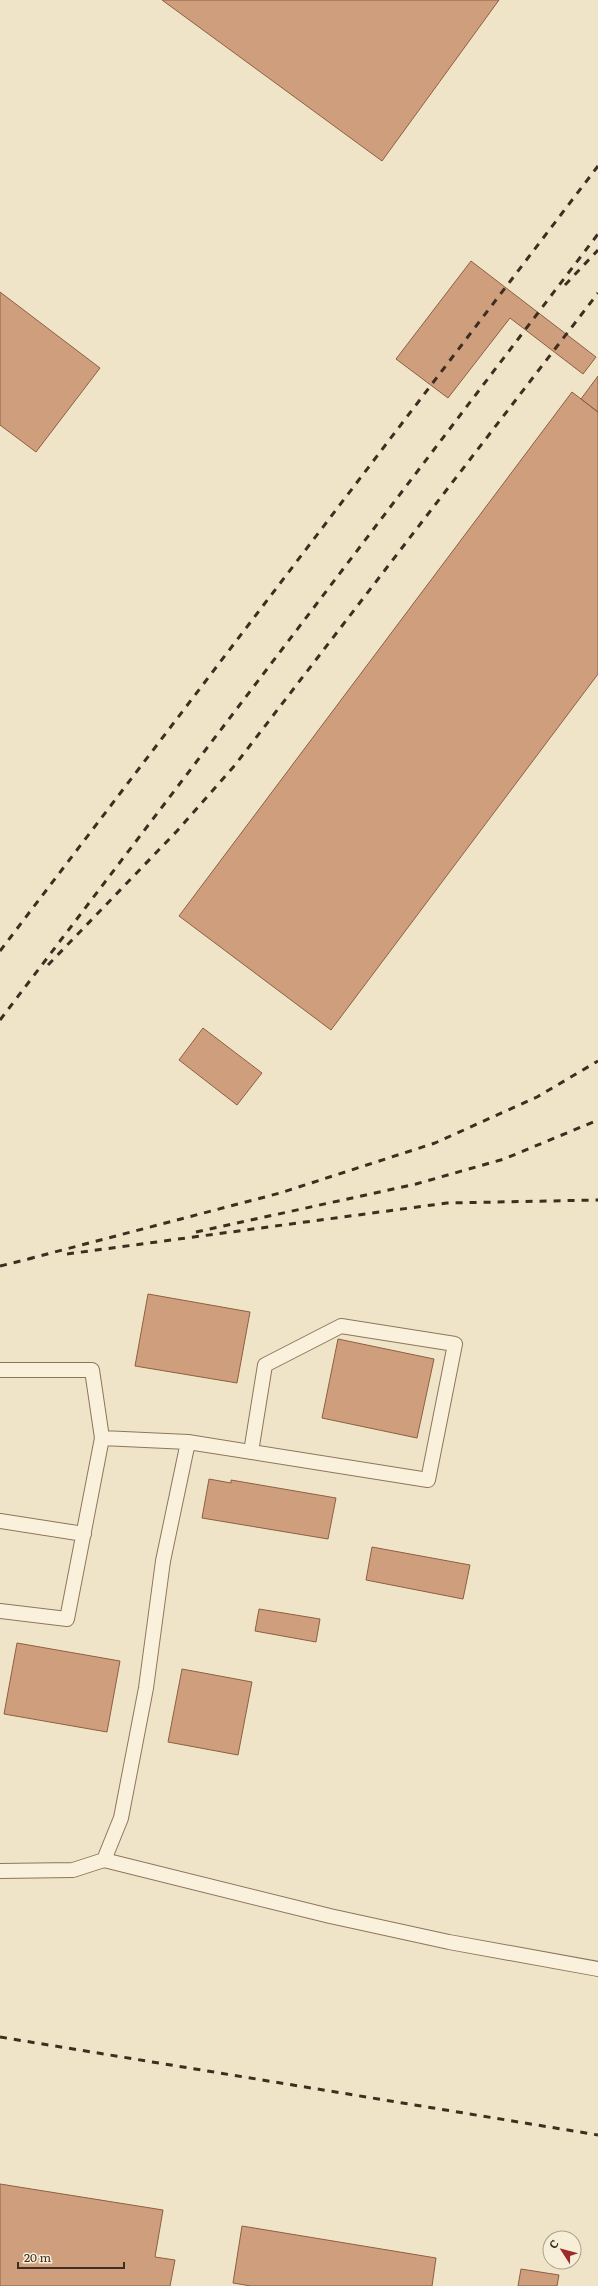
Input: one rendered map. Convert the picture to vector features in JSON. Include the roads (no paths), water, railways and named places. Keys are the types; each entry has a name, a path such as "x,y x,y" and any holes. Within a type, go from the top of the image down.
{"lane":[{"path":"102,1438 188,1442 428,1480 455,1344 341,1326 265,1365 252,1452"},
{"path":"0,1370 92,1370 102,1438 68,1619 0,1612"},
{"path":"104,1860 121,1818 146,1688 163,1561 188,1442"},
{"path":"0,1522 84,1534"},
{"path":"0,1871 73,1870 104,1860 330,1916 448,1942 598,1969"}],"railway":[{"path":"0,951 598,166"},
{"path":"0,1020 598,234"},
{"path":"565,285 598,250"},
{"path":"48,965 177,831 235,765 598,293"},
{"path":"28,1259 280,1193 435,1143 537,1097 598,1061"},
{"path":"196,1232 416,1184 504,1159 598,1120"},
{"path":"67,1254 447,1203 598,1200"},
{"path":"0,1266 33,1258"},
{"path":"0,2037 598,2135"}]}
